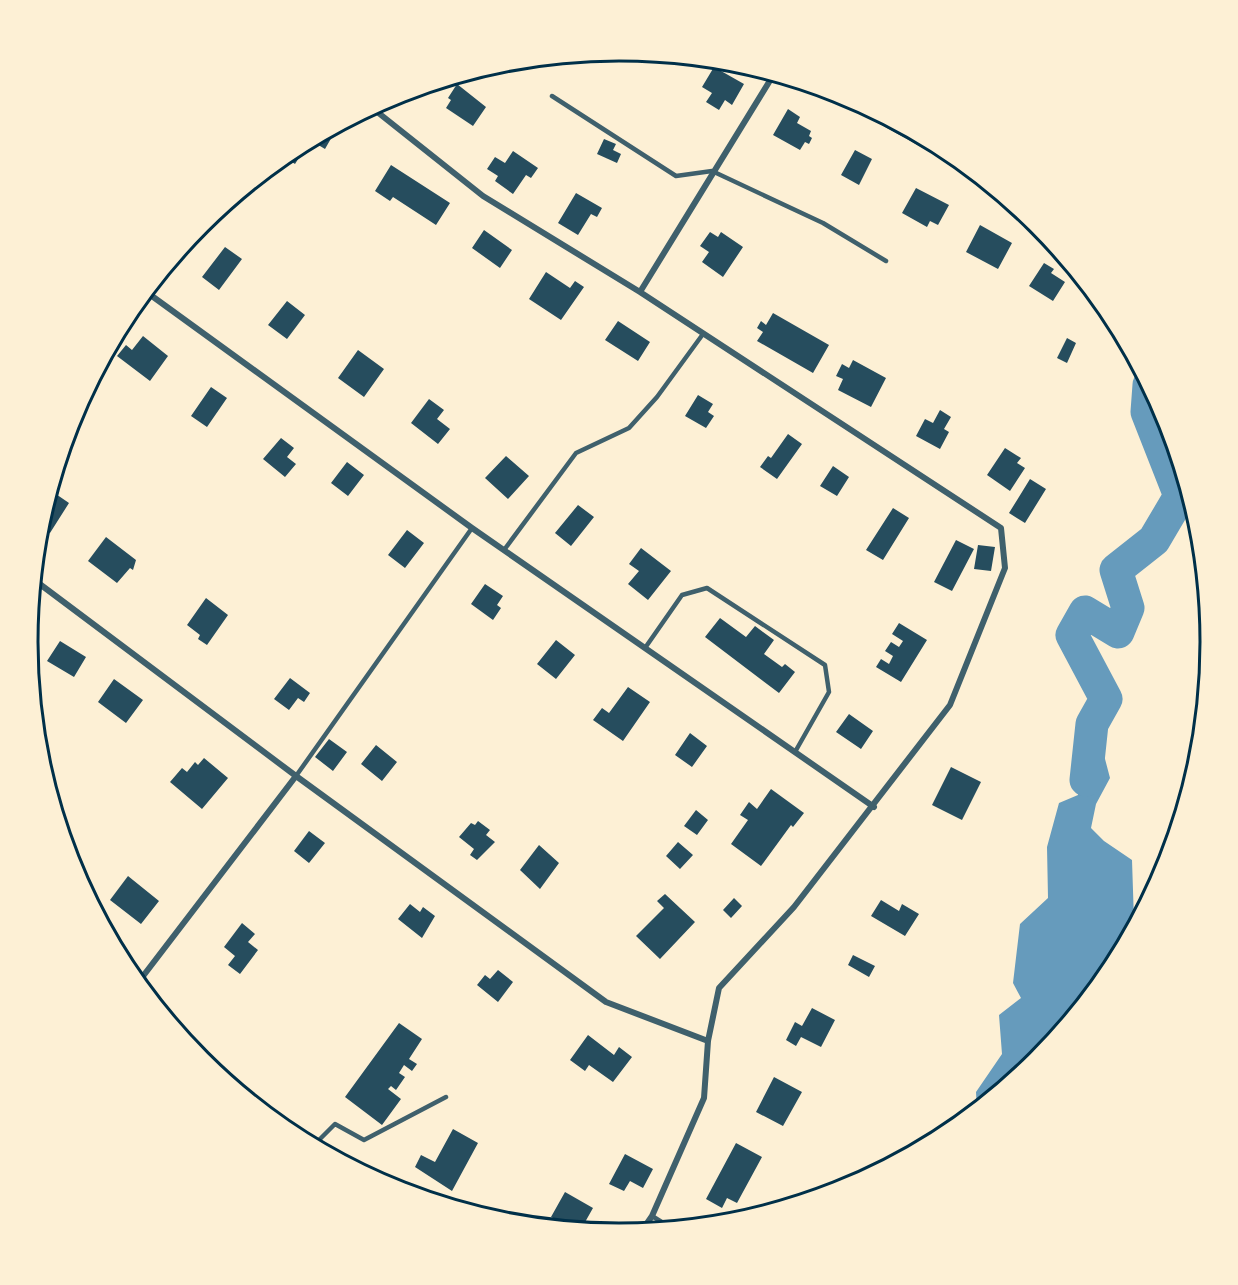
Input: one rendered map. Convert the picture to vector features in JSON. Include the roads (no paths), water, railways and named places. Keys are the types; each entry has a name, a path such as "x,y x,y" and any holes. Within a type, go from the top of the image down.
{"street":[{"path":"640,292 712,171 770,81"},
{"path":"379,113 483,196 640,292 1001,528 1005,568 950,705 874,807 794,907 719,988 708,1041 704,1098 647,1223"},
{"path":"153,296 472,528 874,807"},
{"path":"41,585 296,776 606,1002 708,1041"},
{"path":"143,976 296,776"}],"lane":[{"path":"552,96 624,140 676,176 712,171 823,223 886,261"},
{"path":"504,550 576,453 629,428 657,397 703,333"},
{"path":"296,776 472,528"},
{"path":"645,648 682,595 707,588 825,664 829,692 795,752"},
{"path":"319,1140 335,1124 364,1140 446,1097"},
{"path":"652,1216 662,1222"}],"water":[{"path":"1084,734 1099,736 1110,778 1096,804 1091,828 1104,841 1132,860 1134,913 1102,966 1056,1026 1030,1054 976,1101 976,1092 1002,1054 999,1015 1021,998 1013,983 1020,924 1048,898 1047,847 1059,803 1078,795"}],"waterway":[{"path":"1086,780 1092,724 1106,699 1072,635 1085,612 1118,632 1128,608 1116,570 1154,540 1180,496 1147,412 1148,401"}]}
